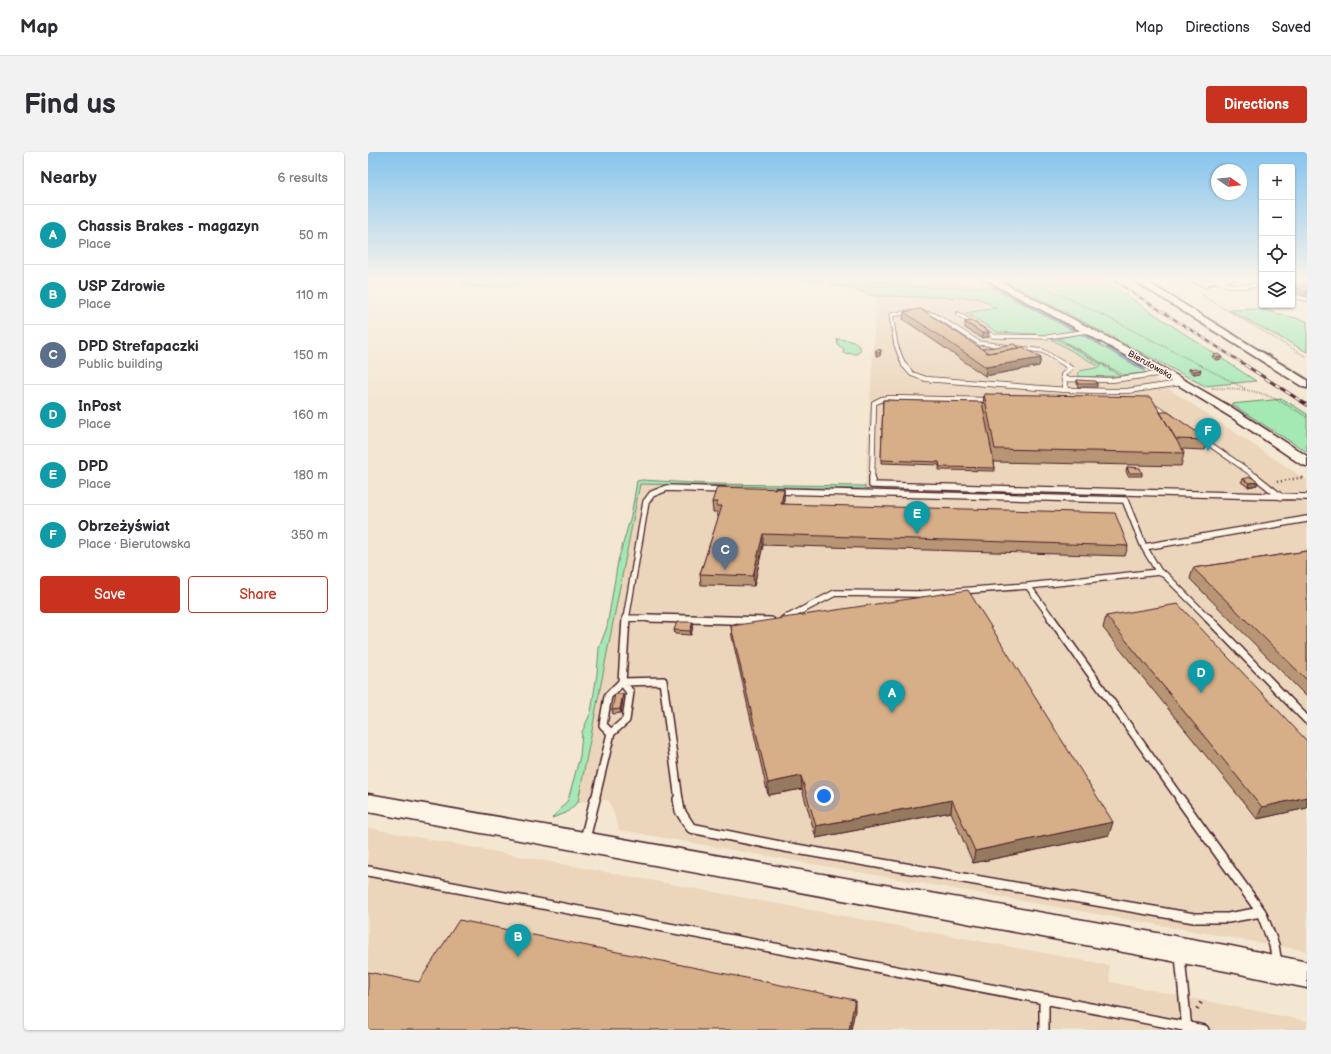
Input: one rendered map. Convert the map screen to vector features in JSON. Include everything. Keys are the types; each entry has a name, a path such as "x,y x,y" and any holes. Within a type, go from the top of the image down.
{"street":[{"name":"Bierutowska","path":"1065,319 1181,382 1307,462"},
{"path":"1200,319 1307,385"},
{"path":"1215,319 1307,374"},
{"path":"368,803 1180,950 1307,975"}],"lane":[{"path":"892,319 900,358 909,373 918,377 936,380 1066,390 1127,391 1181,382"},
{"path":"941,319 979,343 1043,351 1070,368 1063,375 1066,390"},
{"path":"966,319 994,336 1038,338 1088,331"},
{"path":"1064,379 1112,380 1164,373"},
{"path":"992,400 889,398 874,403 872,485 1307,497"},
{"path":"1146,404 1157,407 1176,420"},
{"path":"1194,433 1265,483 1281,497"},
{"path":"611,733 604,725 608,696 622,682 626,618 646,502 652,494 667,488 729,490"},
{"path":"768,491 1125,500 1144,547 1159,572"},
{"path":"1144,547 1307,519"},
{"path":"626,618 782,621 835,593 919,594 1028,586 1159,572 1165,574 1307,720"},
{"path":"1028,586 1261,912 1274,945 1279,969"},
{"path":"622,682 663,681 680,811 691,828 785,848 1194,918 1218,919 1242,917 1261,912"},
{"path":"584,842 611,733 626,720 630,692 622,682"},
{"path":"368,871 1044,999 1186,1028 1204,1030"},
{"path":"1180,950 1186,1028"},
{"path":"1044,999 1044,1030"}],"path":[{"path":"1108,319 1246,389"},
{"path":"1242,319 1307,357"},
{"path":"1053,336 1128,378"},
{"path":"1192,389 1209,387 1246,389 1260,392 1278,399 1307,417"},
{"path":"1265,483 1304,477"}],"shaded area":[{"path":"875,319 1015,319 1044,336 1051,339 1057,339 1117,373 1114,377 1144,373 1307,480 1307,951 619,830 609,800 578,802 640,483 865,489"},
{"path":"368,828 1109,965 1110,982 1307,1021 1307,1030 368,1030"}],"green space":[{"path":"976,319 1052,319 1074,331 1042,336 1037,336 1036,334 997,332"},
{"path":"1078,319 1162,319 1256,381 1205,386"},
{"path":"1205,319 1210,319 1294,370 1307,378 1307,381"},
{"path":"1246,319 1299,319 1307,321 1307,352"},
{"path":"1081,334 1145,371 1144,373 1123,375 1058,338"},
{"path":"837,339 854,342 861,349 857,354 843,353 844,349 838,345"},
{"path":"1051,339 1057,339 1121,376 1080,377 1078,374 1080,371 1100,367"},
{"path":"1283,399 1307,414 1307,452 1231,404"},
{"path":"642,480 709,484 865,486 865,489 640,484 578,802 566,813 552,818 568,800 580,756 582,732 591,712 597,674 599,648 607,627 618,561 631,516 637,481"}],"building":[{"path":"914,319 936,319 988,353 1023,347 1041,358 986,367"},
{"path":"972,321 989,332 982,333 965,322"},
{"path":"1014,344 1020,348 988,353 982,349"},
{"path":"876,350 881,350 880,353 876,353"},
{"path":"1218,354 1222,357 1216,357 1213,355"},
{"path":"1196,368 1201,370 1194,371 1189,369"},
{"path":"1077,380 1096,381 1097,384 1078,384"},
{"path":"984,394 1151,397 1184,453 995,449"},
{"path":"883,400 982,402 995,468 940,467 939,462 881,460"},
{"path":"1160,412 1168,412 1208,440 1176,439"},
{"path":"1127,467 1140,468 1142,473 1129,473"},
{"path":"1251,477 1258,482 1249,483 1243,479"},
{"path":"717,487 784,489 781,504 1115,513 1128,546 763,534 753,576 700,574 722,506 716,506 718,502 712,502"},
{"path":"1307,551 1307,680 1193,568"},
{"path":"968,590 1113,822 975,851 952,800 816,826 801,776 768,783 731,626"},
{"path":"1178,604 1307,741 1307,797 1262,807 1106,616"},
{"path":"677,622 693,622 690,631 674,630"},
{"path":"615,694 623,694 620,709 612,710"},
{"path":"459,920 855,1000 849,1030 368,1030 368,972 419,982"}],"waterway":[{"path":"1053,319 1074,330"},
{"path":"1083,335 1100,344"},
{"path":"1107,348 1138,366"},
{"path":"1137,365 1143,369"}],"railway":[{"path":"1174,319 1247,366"},
{"path":"1245,365 1307,405"}],"place":[{"name":"Obrzeżyświat","path":"1208,451"},
{"name":"DPD","path":"917,534"},
{"name":"DPD Strefapaczki","path":"725,570"},
{"name":"InPost","path":"1201,693"},
{"name":"Chassis Brakes - magazyn","path":"892,713"},
{"name":"USP Zdrowie","path":"518,957"}]}
